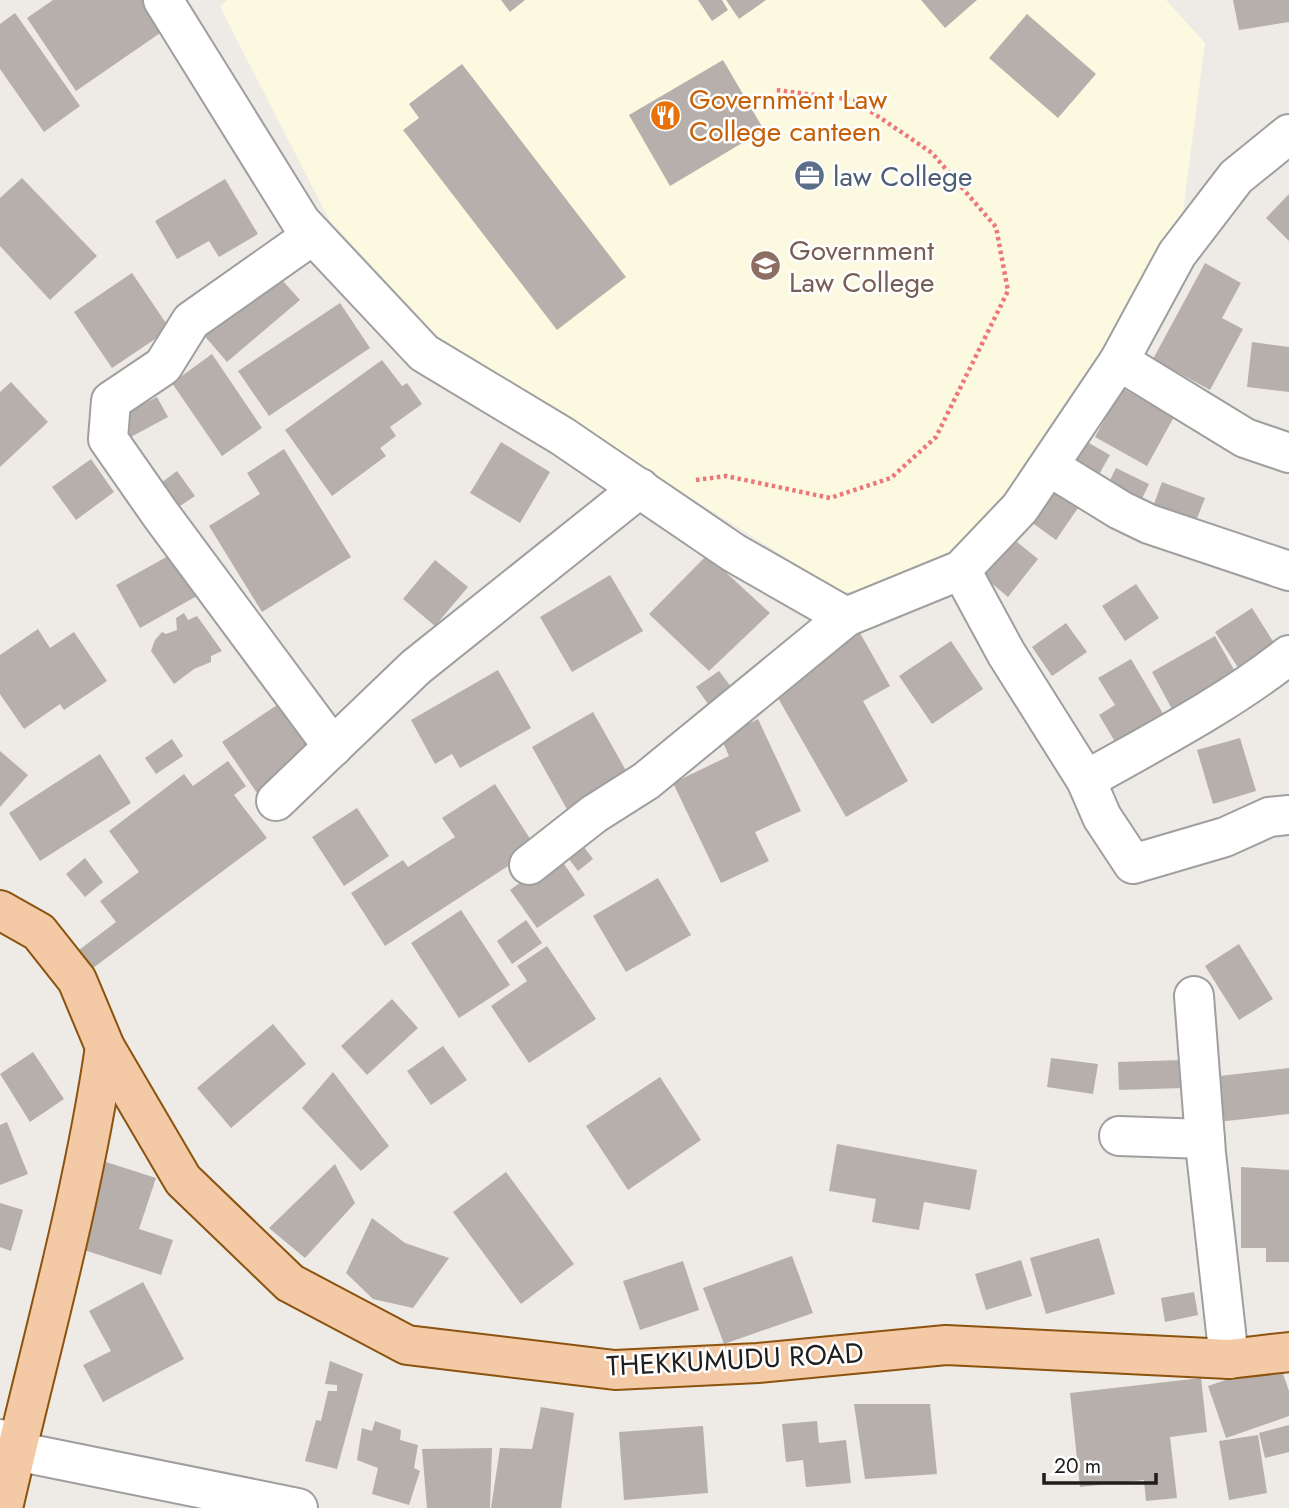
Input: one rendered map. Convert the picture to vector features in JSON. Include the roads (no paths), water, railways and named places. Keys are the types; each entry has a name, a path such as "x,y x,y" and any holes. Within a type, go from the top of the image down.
{"main road":[{"name":"THEKKUMUDU ROAD","path":"0,910 39,932 77,980 105,1047 183,1180 290,1283 407,1345 615,1370 758,1363 946,1345 1229,1359 1289,1352"},
{"path":"3,1508 8,1445 49,1320 95,1116 105,1047"}],"street":[{"path":"163,0 301,222 424,353 562,436 734,553 846,617"},
{"path":"529,865 594,814 646,781 846,617 961,570 1020,508 1050,467 1119,361 1177,254 1236,177 1289,134"},
{"path":"313,234 191,321 163,366 111,401 108,439 333,747"},
{"path":"1119,361 1245,438 1289,453"},
{"path":"1050,467 1119,510 1149,524 1289,571"},
{"path":"276,801 416,667 640,488"},
{"path":"961,570 1006,653 1086,780 1102,817 1133,864 1225,837 1269,817 1289,815"},
{"path":"1086,780 1193,720 1265,675 1289,655"},
{"path":"1195,996 1205,1139 1229,1359"},
{"path":"1119,1136 1205,1139"},
{"path":"8,1445 298,1508"}],"place":[{"name":"Government Law College canteen","path":"666,115"},
{"name":"law College","path":"810,176"},
{"name":"Government Law College","path":"766,266"}]}
